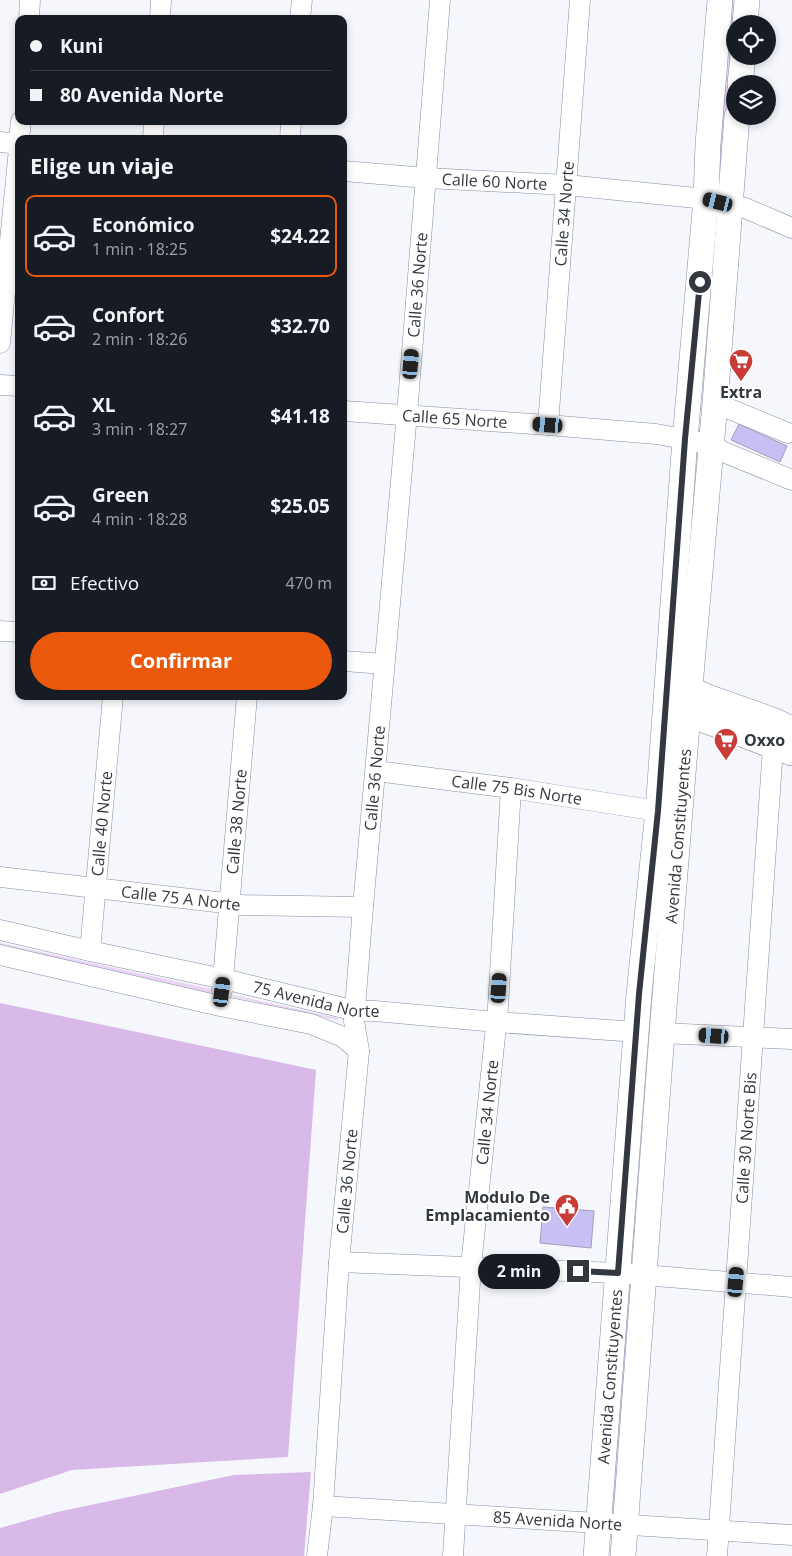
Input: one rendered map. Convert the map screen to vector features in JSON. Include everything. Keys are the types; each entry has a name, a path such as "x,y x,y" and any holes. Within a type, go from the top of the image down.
{"main road":[{"name":"Avenida Constituyentes","path":"679,683 715,403 718,202 708,144 720,0"},
{"path":"746,15 747,0"},
{"name":"Avenida Constituyentes","path":"623,1556 662,1033 679,683 685,439 718,202 735,125"},
{"path":"679,683 705,696 783,725"},
{"name":"Avenida Constituyentes","path":"596,1556 597,1523 639,994 658,811 677,709"},
{"path":"677,709 782,749"}],"street":[{"path":"29,15 30,0"},
{"path":"160,15 161,0"},
{"path":"300,15 302,0"},
{"name":"Calle 36 Norte","path":"317,1556 339,1262 359,1051 354,1021 363,907 407,416 440,0"},
{"name":"Calle 34 Norte","path":"548,425 580,0"},
{"path":"0,142 15,144"},
{"name":"Calle 60 Norte","path":"347,171 426,178 567,185 718,202 745,208 792,228"},
{"path":"0,343 15,190"},
{"path":"0,385 15,386"},
{"path":"715,403 788,433"},
{"name":"Calle 65 Norte","path":"347,411 656,434 710,445 792,480"},
{"path":"0,631 15,632"},
{"path":"347,661 384,664"},
{"name":"Calle 40 Norte","path":"90,951 113,700"},
{"name":"Calle 38 Norte","path":"220,1006 224,979 248,700"},
{"name":"Calle 30 Norte Bis","path":"717,1556 752,1038 783,725"},
{"name":"Calle 75 Bis Norte","path":"376,771 512,788 658,811"},
{"name":"Calle 34 Norte","path":"453,1556 471,1266 496,1022 512,788"},
{"name":"Calle 75 A Norte","path":"0,877 242,905 363,907"},
{"name":"75 Avenida Norte","path":"0,930 224,979 356,1011 637,1032"},
{"name":"75 Avenida Norte","path":"0,955 220,1006 311,1024 343,1037 359,1051"},
{"path":"662,1033 792,1039"},
{"path":"339,1262 644,1274 792,1287"},
{"name":"85 Avenida Norte","path":"322,1506 792,1535"}],"shaded area":[{"path":"729,0 737,0 736,15 728,15"},
{"path":"726,37 726,65 732,65 731,75 726,75 726,125 728,125 723,185 714,184"},
{"path":"0,943 211,989 210,993 0,947"},
{"path":"233,995 338,1018 337,1020 233,997"},
{"path":"0,1003 316,1070 288,1457 72,1470 0,1494"},
{"path":"629,1283 633,1288 616,1507 611,1512"},
{"path":"311,1472 304,1556 0,1556 0,1528 57,1512 234,1475"}],"building":[{"path":"739,424 787,446 780,462 731,440"},
{"name":"Modulo De Emplacamiento","path":"543,1207 594,1211 591,1248 540,1243"}],"place":[{"name":"Extra","path":"741,382"},
{"name":"Oxxo","path":"726,761"},
{"name":"Modulo De Emplacamiento","path":"567,1227"}],"route":[{"path":"578,1271 618,1273 639,994 658,811 685,439 700,282"}]}
